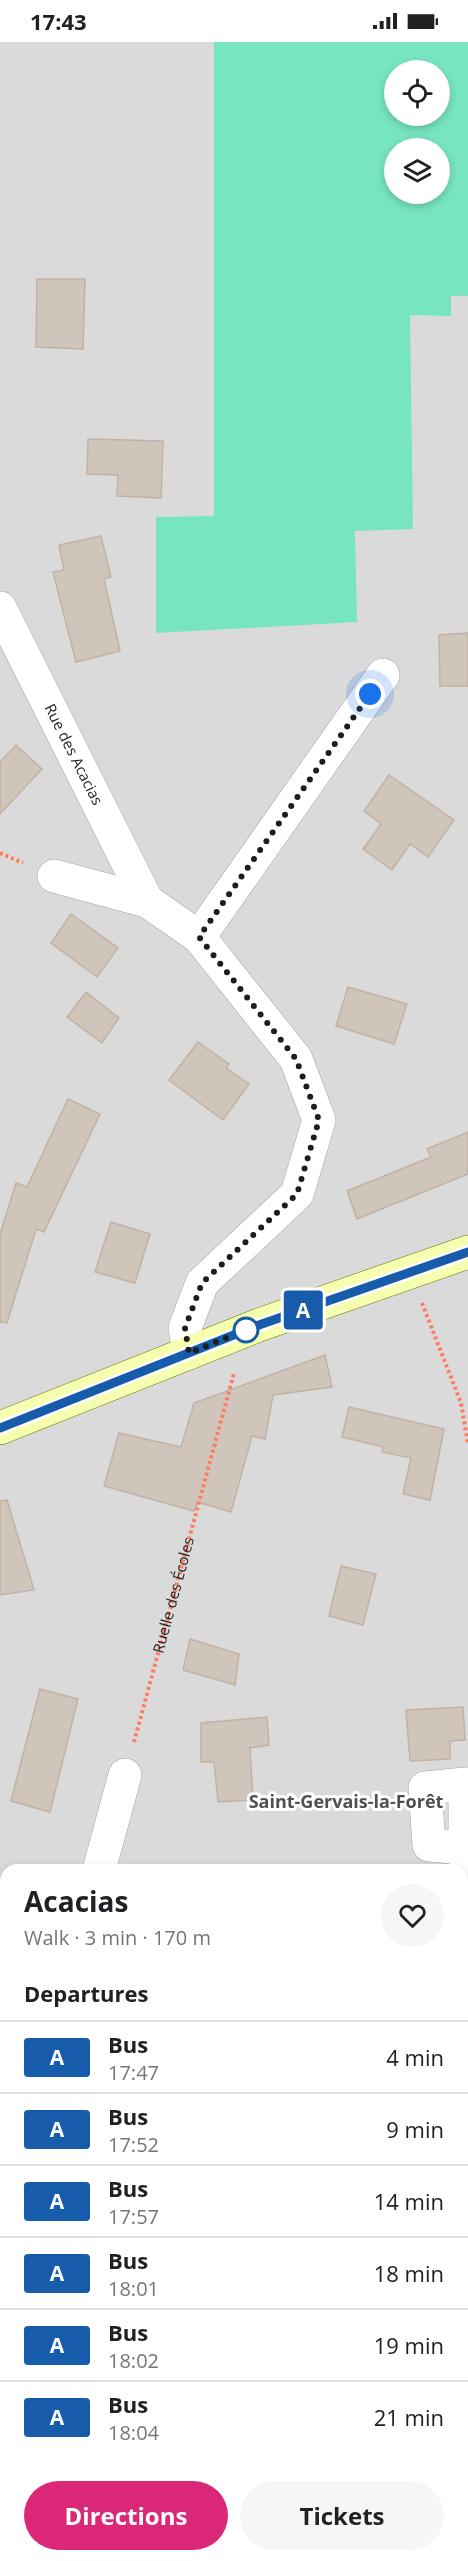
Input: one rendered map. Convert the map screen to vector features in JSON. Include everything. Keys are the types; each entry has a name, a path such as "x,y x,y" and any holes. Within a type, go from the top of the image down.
{"main road":[{"path":"0,1428 259,1325 468,1252"}],"street":[{"name":"Rue des Acacias","path":"0,609 147,901"},
{"path":"199,937 383,675"},
{"name":"Rue des Acacias","path":"54,876 147,901 199,937 296,1059 319,1120 297,1194 202,1283 185,1328 189,1353"},
{"path":"101,1864 125,1775"},
{"path":"466,1784 425,1788 429,1845 465,1848 466,1864"}],"path":[{"path":"420,1298 461,1403 468,1444"},
{"name":"Ruelle des Écoles","path":"125,1775 239,1354 259,1325"}],"shaded area":[{"path":"0,42 468,42 468,1864 0,1864"}],"green space":[{"path":"214,42 468,42 468,296 451,296 451,316 410,315 413,529 355,531 357,622 156,633 156,517 214,516"}],"building":[{"path":"37,279 85,279 83,349 36,347"},
{"path":"88,439 163,441 161,498 117,496 118,475 87,474"},
{"path":"101,536 111,577 104,579 120,651 76,662 53,572 64,570 59,545"},
{"path":"468,633 468,686 440,686 439,635"},
{"path":"16,745 42,769 0,814 0,762"},
{"path":"389,775 454,820 428,857 410,844 392,870 363,849 381,824 364,811"},
{"path":"71,914 118,948 97,977 51,943"},
{"path":"348,987 407,1004 394,1044 336,1026"},
{"path":"86,992 119,1018 102,1043 67,1017"},
{"path":"198,1042 229,1064 226,1068 249,1084 223,1120 169,1080"},
{"path":"68,1099 100,1114 44,1232 36,1229 7,1323 0,1322 0,1234 16,1183 27,1187"},
{"path":"468,1132 468,1174 357,1219 347,1191 431,1157 427,1149"},
{"path":"111,1222 150,1234 135,1283 95,1272"},
{"path":"325,1355 332,1387 273,1395 265,1439 252,1436 231,1512 198,1502 194,1511 104,1486 119,1433 181,1447 194,1403"},
{"path":"349,1407 444,1429 430,1500 403,1494 411,1458 382,1452 383,1447 342,1437"},
{"path":"7,1500 34,1590 0,1595 0,1501"},
{"path":"341,1566 376,1574 363,1625 329,1616"},
{"path":"190,1639 239,1654 235,1685 183,1670"},
{"path":"40,1689 78,1699 50,1812 11,1801"},
{"path":"463,1707 465,1740 450,1741 450,1759 410,1761 406,1710"},
{"path":"267,1717 269,1745 250,1748 253,1800 218,1802 214,1762 201,1762 201,1723"}],"bus line":[{"name":"A","path":"0,1428 259,1325 468,1252"}],"district":[{"name":"Saint-Gervais-la-Forêt","path":"346,1802"}],"route":[{"path":"246,1330 189,1353 185,1328 202,1283 297,1194 319,1120 296,1059 199,937 370,694"}]}
